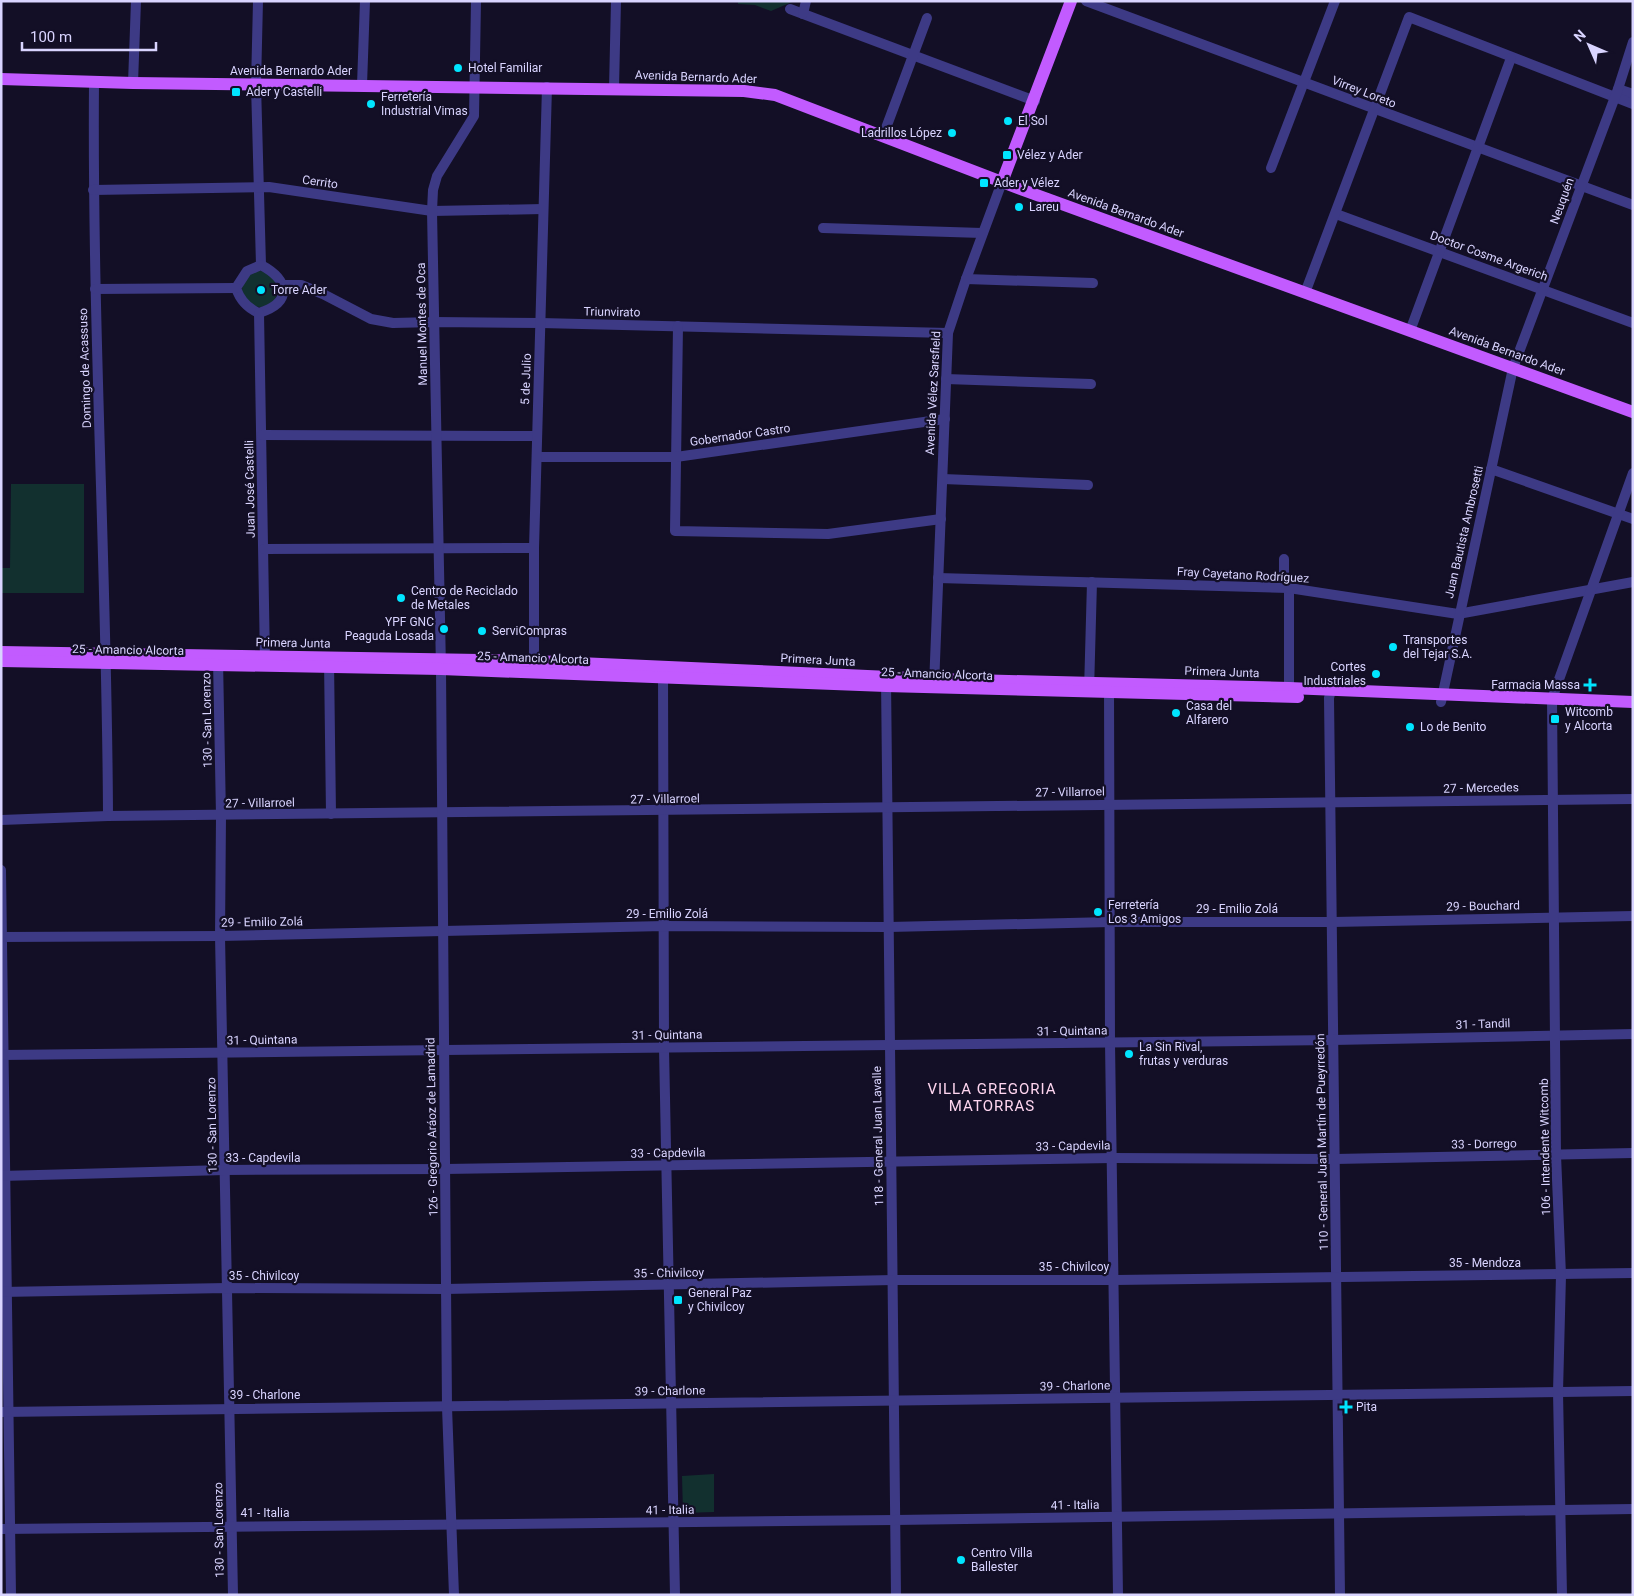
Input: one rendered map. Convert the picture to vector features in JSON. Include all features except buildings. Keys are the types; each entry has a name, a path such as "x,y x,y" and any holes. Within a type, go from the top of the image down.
{"main road":[{"name":"Avenida Vélez Sarsfield","path":"1002,182 1035,101 1071,1"},
{"name":"Avenida Bernardo Ader","path":"1,79 256,85 614,88 744,91 775,95 1002,182 1633,412"},
{"name":"Primera Junta","path":"1,652 107,658 534,667 886,682 1289,692 1552,702 1633,702"},
{"name":"25 - Amancio Alcorta","path":"1,661 107,658"},
{"path":"1552,702 1633,709"}],"street":[{"path":"134,83 136,1"},
{"path":"258,1 256,85 257,188 261,265"},
{"path":"362,86 365,1"},
{"name":"Manuel Montes de Oca","path":"441,664 433,190 437,176 474,116 476,1"},
{"path":"614,88 616,1"},
{"path":"803,14 806,1"},
{"name":"Virrey Loreto","path":"1086,1 1633,205"},
{"path":"1271,168 1335,1"},
{"path":"790,9 1035,101"},
{"path":"1305,293 1409,17 1511,58 1616,93 1633,104"},
{"path":"883,136 927,18"},
{"name":"Neuquén","path":"1513,368 1616,93 1633,42"},
{"path":"1410,331 1511,58"},
{"name":"Domingo de Acassuso","path":"94,82 93,190 107,658 108,816"},
{"name":"5 de Julio","path":"534,667 534,548 547,88"},
{"path":"1616,93 1633,94"},
{"name":"Avenida Vélez Sarsfield","path":"934,683 948,333 1002,182"},
{"name":"Cerrito","path":"93,190 269,187 432,211 543,209"},
{"name":"Doctor Cosme Argerich","path":"1336,214 1633,323"},
{"path":"823,228 982,234"},
{"path":"261,265 274,272 284,285 283,295 278,301 267,310 259,313 239,298 236,288 247,271 261,265"},
{"path":"966,279 1093,283"},
{"name":"Triunvirato","path":"284,285 301,285 323,294 371,319 382,322 540,323 948,333"},
{"path":"95,289 236,288"},
{"name":"Juan José Castelli","path":"259,313 265,661"},
{"path":"678,326 675,531 828,534 941,519"},
{"name":"Juan Bautista Ambrosetti","path":"1442,698 1458,614 1513,368"},
{"path":"946,379 1091,384"},
{"name":"Gobernador Castro","path":"537,457 676,457 944,419"},
{"path":"262,435 537,436"},
{"path":"1491,469 1633,519"},
{"name":"106 - Intendente Witcomb","path":"1562,1595 1562,1510 1558,1392 1561,1275 1556,1155 1552,702 1633,473"},
{"path":"943,480 1088,485"},
{"path":"264,549 534,548"},
{"path":"1284,559 1284,580 1289,588 1289,692"},
{"name":"Fray Cayetano Rodríguez","path":"938,578 1289,588 1458,614 1633,582"},
{"path":"1089,687 1092,582"},
{"name":"130 - San Lorenzo","path":"218,660 222,816 220,936 233,1595"},
{"path":"329,662 331,814"},
{"name":"126 - Gregorio Aráoz de Lamadrid","path":"441,664 440,814 447,1407 454,1595"},
{"path":"663,672 664,1048 673,1404 675,1595"},
{"name":"118 - General Juan Lavalle","path":"886,682 896,1595"},
{"path":"1109,688 1110,1043 1115,1280 1118,1595"},
{"name":"110 - General Juan Martín de Pueyrredón","path":"1330,694 1340,1595"},
{"name":"27 - Mercedes","path":"1330,803 1633,799"},
{"name":"27 - Villarroel","path":"1,820 108,816 440,814 1110,804 1330,803"},
{"path":"1,870 6,1529 11,1595"},
{"name":"29 - Bouchard","path":"1333,922 1633,916"},
{"name":"29 - Emilio Zolá","path":"2,937 220,936 664,926 889,927 1111,922 1333,922"},
{"name":"31 - Tandil","path":"1333,1040 1556,1034 1633,1034"},
{"name":"31 - Quintana","path":"3,1055 1333,1040"},
{"name":"33 - Dorrego","path":"1336,1159 1633,1153"},
{"name":"33 - Capdevila","path":"3,1176 225,1170 445,1170 1113,1158 1336,1159"},
{"name":"35 - Mendoza","path":"1337,1276 1633,1273"},
{"name":"35 - Chivilcoy","path":"4,1292 227,1288 446,1289 892,1280 1115,1280 1337,1276"},
{"name":"39 - Charlone","path":"5,1412 228,1407 447,1407 1633,1391"},
{"name":"41 - Italia","path":"6,1529 674,1523 1633,1509"}],"green space":[{"path":"738,1 792,2 771,11 755,5 738,4"},
{"path":"260,271 272,277 278,289 272,301 260,307 248,301 242,289 248,277"},
{"path":"11,484 84,484 84,593 1,593 1,568 10,568"},
{"path":"714,1474 714,1512 683,1513 682,1476"}],"place":[{"name":"Hotel Familiar","path":"458,68"},
{"name":"Ader y Castelli","path":"236,92"},
{"name":"Ferretería Industrial Vimas","path":"371,104"},
{"name":"El Sol","path":"1008,121"},
{"name":"Ladrillos López","path":"952,133"},
{"name":"Vélez y Ader","path":"1007,155"},
{"name":"Ader y Vélez","path":"984,183"},
{"name":"Lareu","path":"1019,207"},
{"name":"Torre Ader","path":"261,290"},
{"name":"Centro de Reciclado de Metales","path":"401,598"},
{"name":"YPF GNC Peaguda Losada","path":"444,629"},
{"name":"ServiCompras","path":"482,631"},
{"name":"Transportes del Tejar S.A.","path":"1393,647"},
{"name":"Cortes Industriales","path":"1376,674"},
{"name":"Farmacia Massa","path":"1590,685"},
{"name":"Casa del Alfarero","path":"1176,713"},
{"name":"Witcomb y Alcorta","path":"1555,719"},
{"name":"Lo de Benito","path":"1410,727"},
{"name":"Ferretería Los 3 Amigos","path":"1098,912"},
{"name":"La Sin Rival, frutas y verduras","path":"1129,1054"},
{"name":"General Paz y Chivilcoy","path":"678,1300"},
{"name":"Pita","path":"1346,1407"},
{"name":"Centro Villa Ballester","path":"961,1560"}],"district":[{"name":"VILLA GREGORIA MATORRAS","path":"992,1098"}]}
